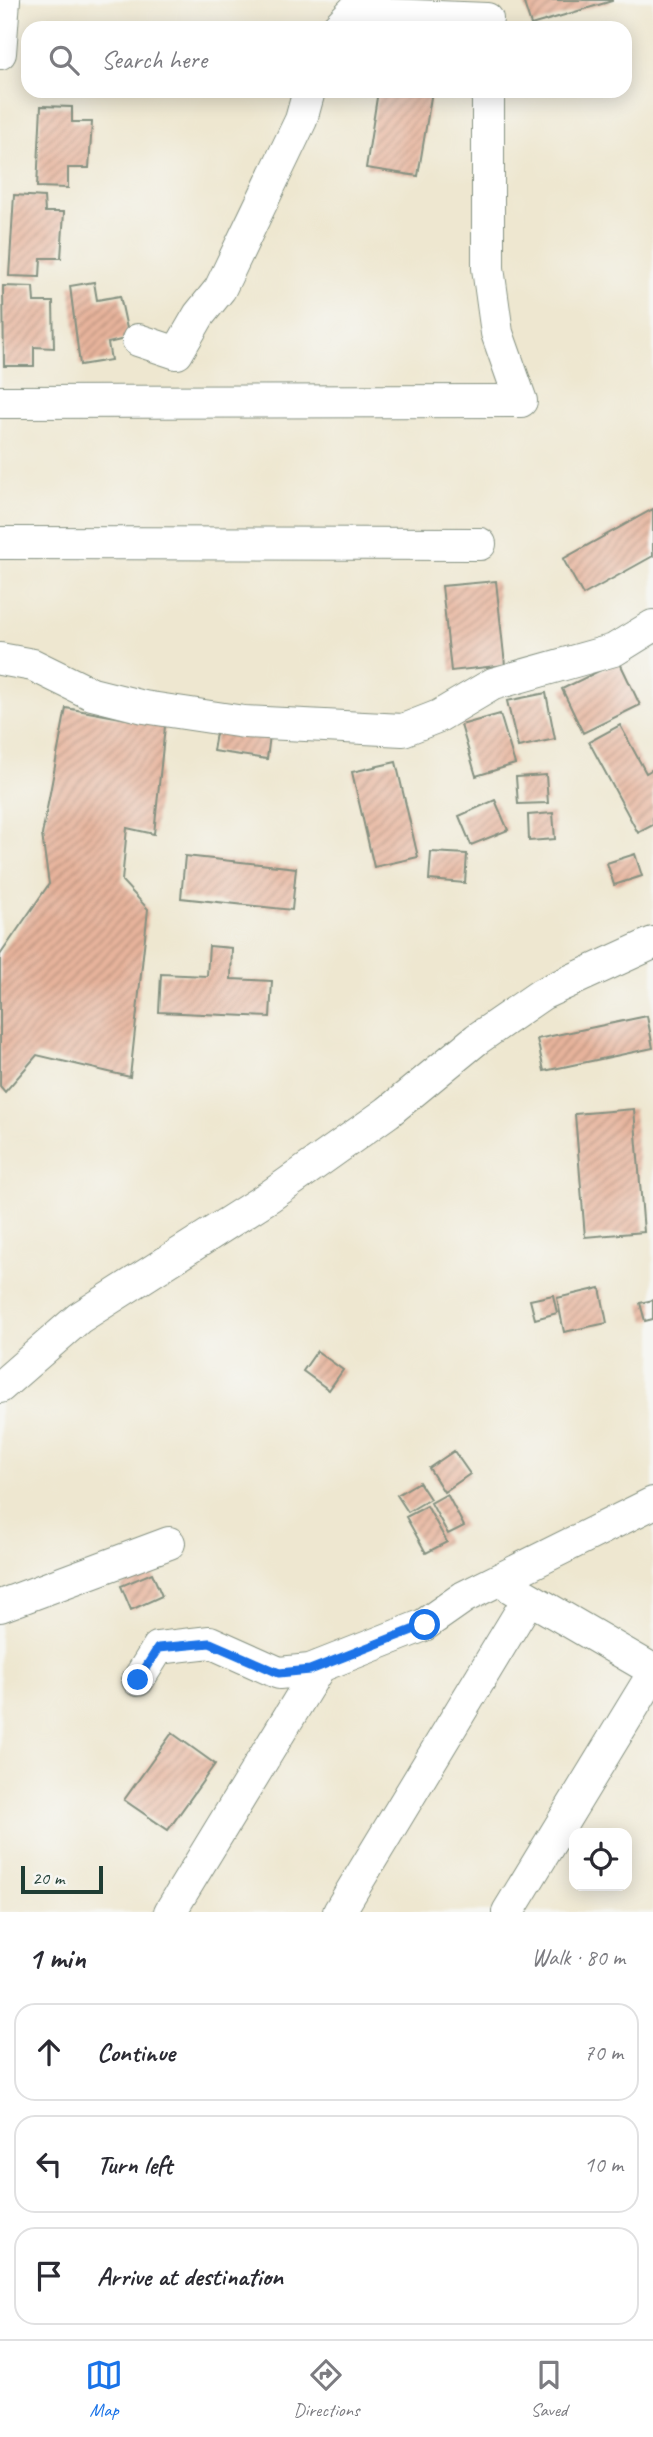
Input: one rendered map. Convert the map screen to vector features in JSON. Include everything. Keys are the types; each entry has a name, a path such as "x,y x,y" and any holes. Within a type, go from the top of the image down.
{"street":[{"path":"0,52 4,0"},
{"path":"344,21 366,0 387,15 486,16"},
{"path":"138,340 177,353 199,315 220,289 301,120 307,98"},
{"path":"0,402 521,401 497,333 488,268 488,98"},
{"path":"0,543 480,544"},
{"path":"0,659 33,665 92,694 144,707 244,722 403,730 439,716 493,684 614,650 653,626"},
{"path":"0,1387 79,1318 270,1196 387,1112 477,1039 542,994 653,943"},
{"path":"138,1680 158,1648 210,1643 279,1673 320,1666 425,1625 464,1597 653,1503"},
{"path":"0,1606 169,1543"},
{"path":"499,1580 653,1672 508,1912"},
{"path":"339,1912 529,1598"},
{"path":"170,1912 320,1666"}],"building":[{"path":"523,0 612,0 544,21 530,21"},
{"path":"377,98 431,98 418,176 366,168"},
{"path":"41,106 72,107 72,122 92,122 89,168 68,168 68,188 37,187"},
{"path":"14,195 44,197 45,212 64,212 61,258 41,258 40,277 9,276"},
{"path":"94,282 97,300 120,296 129,338 108,343 111,360 80,365 70,286"},
{"path":"3,286 33,287 34,302 53,302 54,348 34,347 34,366 4,366"},
{"path":"653,509 653,556 583,595 563,559"},
{"path":"496,581 505,665 451,671 442,586"},
{"path":"619,661 640,705 583,733 562,689"},
{"path":"546,693 555,739 518,747 507,701"},
{"path":"66,708 165,726 154,834 127,828 122,881 148,909 130,1077 37,1055 5,1092 0,1086 0,955 49,884 42,835"},
{"path":"500,714 515,764 476,776 461,725"},
{"path":"620,725 646,773 653,769 653,825 638,833 589,742"},
{"path":"217,727 270,735 267,759 213,751"},
{"path":"396,762 418,857 374,867 352,772"},
{"path":"546,775 548,803 518,804 516,777"},
{"path":"495,800 508,830 471,845 459,816"},
{"path":"553,813 555,839 529,841 528,815"},
{"path":"431,852 467,854 465,883 429,880"},
{"path":"635,854 642,876 614,885 607,863"},
{"path":"185,856 296,868 292,910 181,898"},
{"path":"209,946 232,948 231,979 272,981 270,1017 159,1012 161,974 207,976"},
{"path":"647,1016 653,1048 544,1071 537,1039"},
{"path":"634,1109 644,1232 585,1237 575,1114"},
{"path":"600,1288 607,1323 564,1332 557,1298"},
{"path":"553,1295 557,1313 535,1319 530,1300"},
{"path":"653,1300 653,1319 645,1321 640,1303"},
{"path":"317,1351 343,1370 329,1390 303,1371"},
{"path":"454,1451 470,1474 444,1492 429,1468"},
{"path":"419,1482 430,1499 408,1512 397,1495"},
{"path":"447,1494 464,1526 448,1534 431,1503"},
{"path":"427,1506 447,1542 426,1553 406,1517"},
{"path":"152,1573 162,1596 131,1610 121,1586"},
{"path":"172,1733 215,1764 168,1830 124,1800"}],"route":[{"path":"138,1680 158,1648 210,1643 279,1673 310,1670 425,1625"}]}
